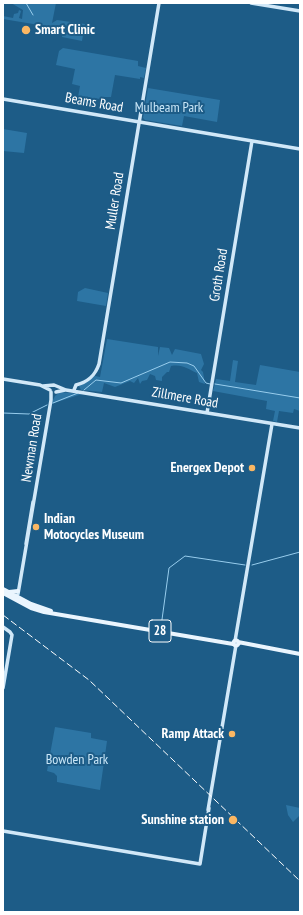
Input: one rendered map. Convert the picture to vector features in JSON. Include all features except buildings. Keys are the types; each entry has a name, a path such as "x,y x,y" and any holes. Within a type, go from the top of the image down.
{"main road":[{"name":"28","path":"3,589 18,600"},
{"path":"8,592 18,591"},
{"name":"28","path":"3,593 38,611 300,654"}],"street":[{"name":"Muller Road","path":"75,391 76,385 82,384 93,376 99,364 159,3"},
{"path":"251,3 300,11"},
{"name":"Beams Road","path":"3,99 300,149"},
{"name":"Groth Road","path":"207,413 252,141"},
{"name":"Zillmere Road","path":"3,379 43,386 53,390 75,391 300,428"},
{"name":"Newman Road","path":"18,600 30,515 53,390"},
{"path":"3,831 200,864 272,424"},
{"name":"Newman Road","path":"18,600 20,585"},
{"path":"3,627 11,634 3,688"}],"green space":[{"path":"11,3 56,3 52,23 57,20 85,24 82,41 62,37 63,29 3,19 3,16 13,18 14,14 18,13 19,10 21,11 19,18 22,19 23,10"},
{"path":"63,48 138,61 138,66 146,68 144,78 140,77 140,79 115,75 111,97 102,97 101,99 78,97 80,86 72,84 75,69 56,65 59,51"},
{"name":"Mulbeam Park","path":"148,88 220,100 217,122 184,116 182,126 145,120 143,118"},
{"path":"3,129 27,133 24,153 3,151"},
{"path":"85,288 108,293 106,306 77,301 78,292"},
{"path":"107,339 158,347 158,356 160,347 169,348 172,355 175,349 201,354 204,364 201,370 203,372 205,384 199,382 197,373 185,367 171,366 169,372 162,377 162,381 156,380 155,376 150,374 147,380 142,381 140,384 138,378 134,383 130,381 115,387 104,383 102,392 81,390 79,386 95,376 100,377"},
{"path":"233,360 238,361 235,382 256,385 260,365 300,372 300,411 294,409 293,413 279,411 277,422 273,421 275,411 266,409 267,401 213,391 216,379 230,381"},
{"path":"60,392 82,394 51,404 55,396"},
{"name":"Bowden Park","path":"55,727 91,733 91,738 107,741 100,790 57,782 57,776 54,773 47,771"},
{"path":"286,805 300,808 300,815 293,822 288,815"}],"waterway":[{"path":"26,3 33,15"},
{"path":"84,390 96,380 121,383 170,362 187,363 194,366 206,383 210,384"},
{"path":"215,384 300,398"},
{"path":"53,403 78,393"},
{"path":"3,413 29,414 47,405"},
{"path":"252,565 300,552"},
{"path":"161,627 169,568 185,556 245,565"}],"railway":[{"path":"3,615 89,680 300,881"}],"place":[{"name":"Smart Clinic","path":"26,30"},
{"name":"Energex Depot","path":"252,468"},
{"name":"Indian Motocycles Museum","path":"36,527"},
{"name":"Ramp Attack","path":"232,734"},
{"name":"Sunshine station","path":"233,820"}]}
